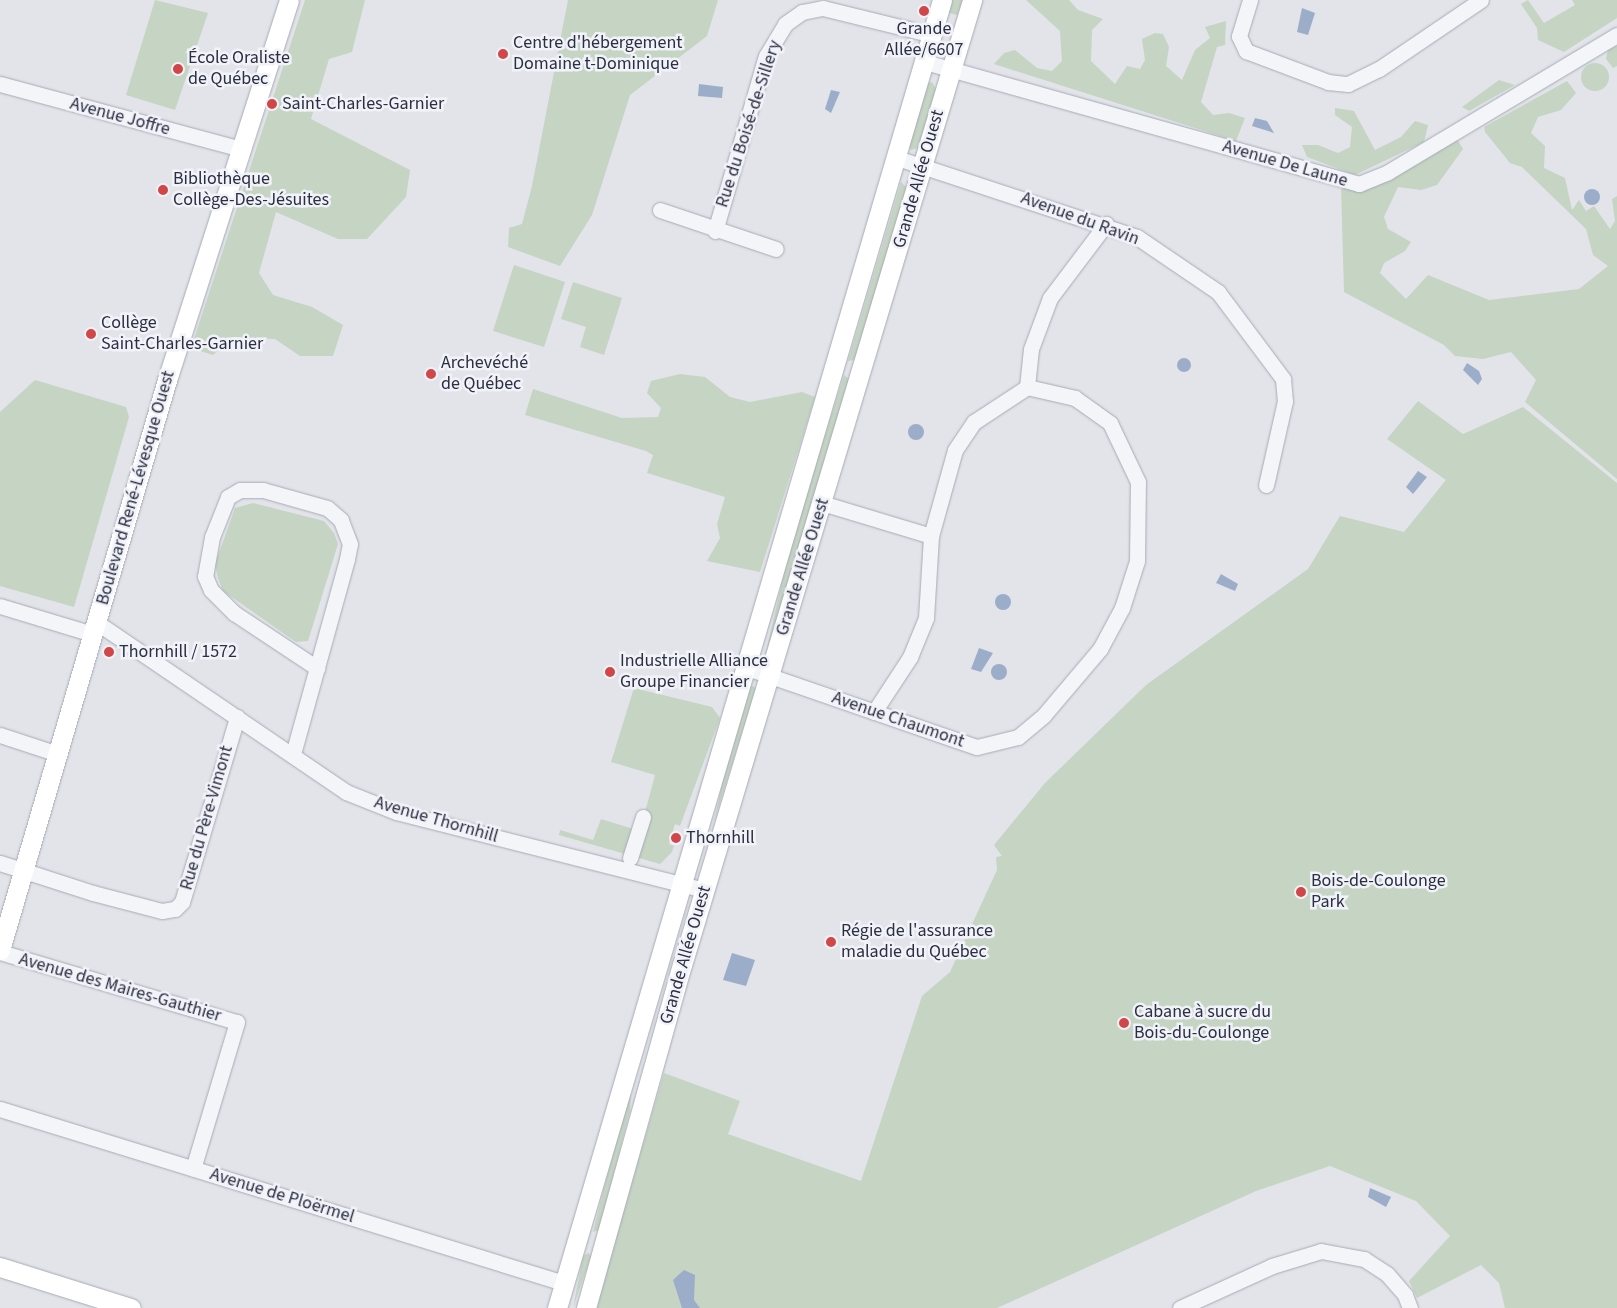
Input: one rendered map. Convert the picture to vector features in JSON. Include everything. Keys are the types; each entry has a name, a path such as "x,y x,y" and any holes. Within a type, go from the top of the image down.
{"main road":[{"name":"Boulevard René-Lévesque Ouest","path":"0,951 94,628 241,149 289,0"},
{"name":"Grande Allée Ouest","path":"557,1308 590,1185 684,884 942,0"},
{"name":"Grande Allée Ouest","path":"586,1308 705,890 924,167 972,0"},
{"path":"836,364 861,372"},
{"path":"0,1267 131,1308"}],"street":[{"path":"1250,0 1239,36 1246,51 1328,82 1348,84 1379,69 1481,0"},
{"name":"Rue du Boisé-de-Sillery","path":"715,230 766,56 785,24 802,12 823,8 933,35"},
{"name":"Avenue De Laune","path":"925,62 952,68 1359,184 1388,172 1617,35"},
{"name":"Avenue Joffre","path":"0,84 241,149"},
{"name":"Avenue du Ravin","path":"897,158 1106,224 1137,237 1218,292 1283,379 1285,401 1266,485"},
{"name":"Rue du Boisé-de-Sillery","path":"660,210 776,249"},
{"path":"874,712 910,657 926,618 932,536 955,450 981,416 1027,387 1031,349 1050,298 1106,224"},
{"name":"Avenue Chaumont","path":"747,668 978,747 1018,738 1044,715 1100,649 1122,608 1136,561 1138,482 1127,450 1110,423 1074,398 1027,387"},
{"path":"292,754 317,668 348,559 347,532 327,508 263,490 240,490 228,497 212,537 205,576 211,590 234,613 317,668"},
{"path":"822,504 932,536"},
{"name":"Avenue Thornhill","path":"0,606 94,628 237,717 346,792 396,812 705,890"},
{"name":"Rue du Père-Vimont","path":"0,863 23,872 162,911 175,909 182,902 237,717"},
{"path":"0,735 58,754"},
{"path":"630,858 643,817"},
{"name":"Avenue des Maires-Gauthier","path":"0,951 236,1022 194,1169"},
{"name":"Avenue de Ploërmel","path":"0,1109 564,1284"},
{"path":"1180,1308 1300,1255 1321,1252 1364,1259 1386,1274 1405,1295 1410,1308"}],"green space":[{"path":"155,0 208,13 175,110 126,95"},
{"path":"305,0 365,0 352,52 329,59 311,119 410,170 406,197 367,239 338,239 276,212 259,273 273,295 312,307 343,325 333,356 300,356 275,339 232,337 213,355 191,348"},
{"path":"568,0 718,0 707,36 630,95 592,215 560,266 508,247 509,228 522,224 532,186"},
{"path":"948,0 963,0 957,15 946,12"},
{"path":"1026,0 1069,0 1078,10 1103,19 1092,30 1091,61 1115,84 1127,66 1140,69 1145,60 1142,39 1155,33 1163,34 1169,47 1166,66 1182,80 1195,50 1210,38 1205,27 1226,21 1225,45 1217,47 1201,102 1213,115 1229,113 1245,118 1236,141 994,64 1004,53 1015,50 1037,68 1052,71 1062,61 1060,31"},
{"path":"1528,0 1544,23 1575,5 1572,0 1617,0 1617,18 1564,52 1538,40 1537,28 1521,4"},
{"path":"1617,46 1617,66 1613,68 1606,59 1608,50"},
{"path":"1595,63 1605,67 1609,77 1605,87 1595,91 1585,87 1581,77 1585,67"},
{"path":"1499,80 1515,85 1469,111 1462,107"},
{"path":"1567,81 1576,93 1561,110 1538,117 1531,133 1545,146 1544,168 1565,178 1572,210 1579,200 1586,211 1594,206 1610,229 1615,221 1612,199 1617,196 1617,479 1525,402 1536,380 1511,352 1483,359 1455,356 1444,345 1344,292 1341,186 1457,139 1463,149 1437,185 1421,190 1398,187 1384,217 1388,229 1411,242 1405,251 1384,263 1380,273 1406,299 1428,275 1489,300 1579,289 1608,266 1593,255 1586,229 1522,167 1510,163 1485,132 1484,127"},
{"path":"932,82 936,89 918,148 911,150 907,144 924,84"},
{"path":"1335,108 1354,111 1375,150 1401,137 1415,121 1428,125 1424,142 1355,175 1307,157 1302,145 1318,145 1338,153 1350,147 1352,127 1335,115"},
{"path":"901,182 907,188 855,360 848,361"},
{"path":"514,265 565,282 544,347 493,331"},
{"path":"573,282 622,298 604,355 580,347 586,327 561,319"},
{"path":"680,374 705,377 730,397 750,402 802,392 815,397 760,572 707,561 720,538 717,524 725,497 647,473 653,455 646,451 525,415 533,389 622,418 658,417 661,408 647,393 651,381"},
{"path":"844,375 850,380 765,656 790,547"},
{"path":"35,380 126,407 129,417 74,607 0,586 0,412"},
{"name":"Bois-de-Coulonge Park","path":"1418,401 1463,434 1523,407 1617,483 1617,1308 1505,1308 1499,1283 1481,1265 1417,1298 1409,1281 1450,1236 1416,1201 1330,1166 1256,1191 997,1308 595,1308 664,1073 740,1101 728,1134 861,1181 922,996 950,972 997,870 996,857 1002,856 994,845 1045,783 1146,685 1308,569 1340,516 1404,532 1446,480 1387,439"},
{"path":"253,503 324,521 334,533 338,544 308,641 296,642 223,591 215,564 235,508"},
{"path":"749,684 756,688 714,822 735,721"},
{"path":"634,688 712,707 720,718 680,826 675,824 669,844 674,846 672,852 660,864 559,835 560,830 593,840 601,819 640,831 655,775 611,762"},
{"path":"632,1076 630,1111 599,1230 593,1232"},
{"path":"588,1253 591,1256 573,1308 583,1256"}],"water":[{"path":"1302,8 1315,13 1308,35 1297,32"},
{"path":"699,84 723,87 722,98 698,96"},
{"path":"831,90 840,92 831,113 825,109"},
{"path":"1255,118 1267,121 1274,133 1252,126"},
{"path":"1592,189 1600,197 1592,205 1584,197"},
{"path":"1181,358 1187,358 1191,365 1187,372 1181,372 1177,368 1177,362"},
{"path":"1467,363 1479,371 1482,379 1478,385 1463,370"},
{"path":"916,424 922,426 924,432 922,438 916,440 910,438 908,432 910,426"},
{"path":"1418,471 1427,477 1413,494 1406,487"},
{"path":"1221,574 1238,584 1235,591 1216,583"},
{"path":"1003,594 1011,602 1003,610 995,602"},
{"path":"979,648 993,653 981,672 971,669"},
{"path":"999,664 1005,666 1007,672 1005,678 999,680 993,678 991,672 993,666"},
{"path":"732,953 755,960 746,986 723,980"},
{"path":"1370,1188 1391,1197 1386,1207 1368,1197"},
{"path":"684,1270 695,1275 694,1300 700,1308 682,1308 673,1280"}],"place":[{"name":"Grande Allée/6607","path":"924,11"},
{"name":"Centre d'hébergement Domaine t-Dominique","path":"503,54"},
{"name":"École Oraliste de Québec","path":"178,69"},
{"name":"Saint-Charles-Garnier","path":"272,104"},
{"name":"Bibliothèque Collège-Des-Jésuites","path":"163,190"},
{"name":"Collège Saint-Charles-Garnier","path":"91,334"},
{"name":"Archevéché de Québec","path":"431,374"},
{"name":"Thornhill / 1572","path":"109,652"},
{"name":"Industrielle Alliance Groupe Financier","path":"610,672"},
{"name":"Thornhill","path":"676,838"},
{"name":"Bois-de-Coulonge Park","path":"1301,892"},
{"name":"Régie de l'assurance maladie du Québec","path":"831,942"},
{"name":"Cabane à sucre du Bois-du-Coulonge","path":"1124,1023"}]}
